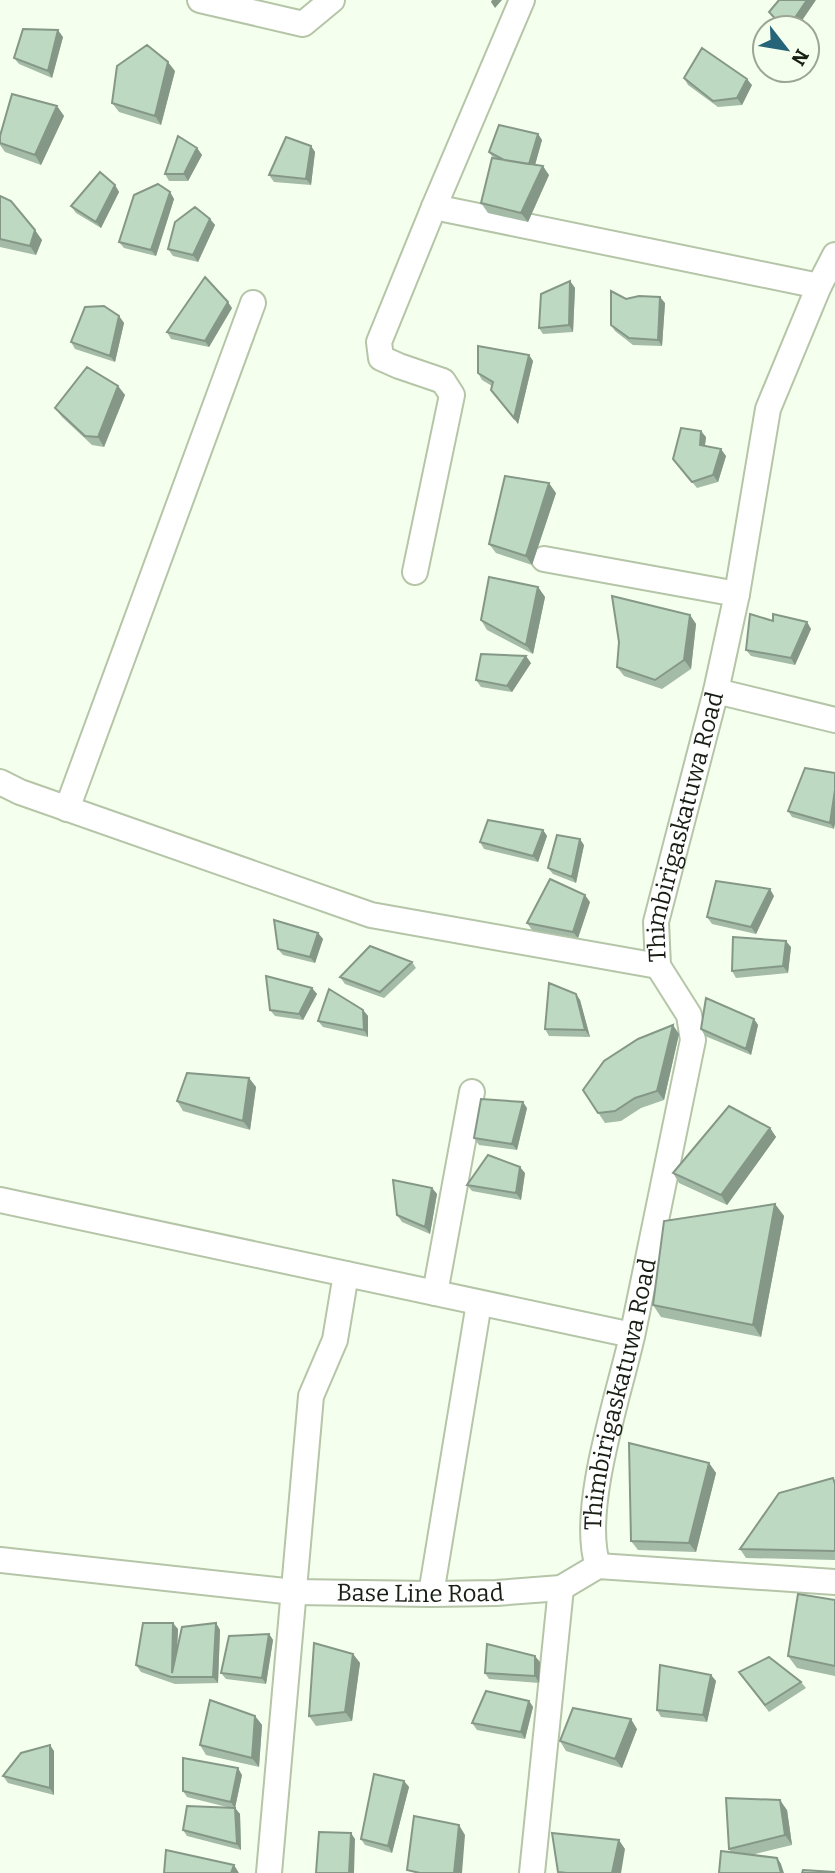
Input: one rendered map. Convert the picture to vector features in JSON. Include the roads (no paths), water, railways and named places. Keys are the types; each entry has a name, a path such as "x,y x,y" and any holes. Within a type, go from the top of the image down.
{"street":[{"path":"200,0 303,24 332,0"},
{"path":"415,572 452,396 443,381 381,358 379,342 433,207 522,0"},
{"path":"433,207 819,286"},
{"name":"Thimbirigaskatuwa Road","path":"598,1566 593,1550 596,1487 632,1335 693,1040 688,1015 658,965 656,922 716,691 737,594 768,409 819,286 835,255"},
{"path":"67,809 253,303"},
{"path":"544,559 737,594"},
{"path":"716,691 835,720"},
{"path":"0,782 67,809 371,915 658,965"},
{"path":"435,1293 472,1092"},
{"path":"0,1200 632,1335"},
{"path":"269,1873 312,1396 335,1340 346,1274"},
{"path":"431,1594 479,1303"},
{"name":"Base Line Road","path":"0,1560 294,1592 431,1594 561,1588 598,1566"},
{"path":"598,1566 835,1582"},
{"path":"532,1873 561,1588"}]}
